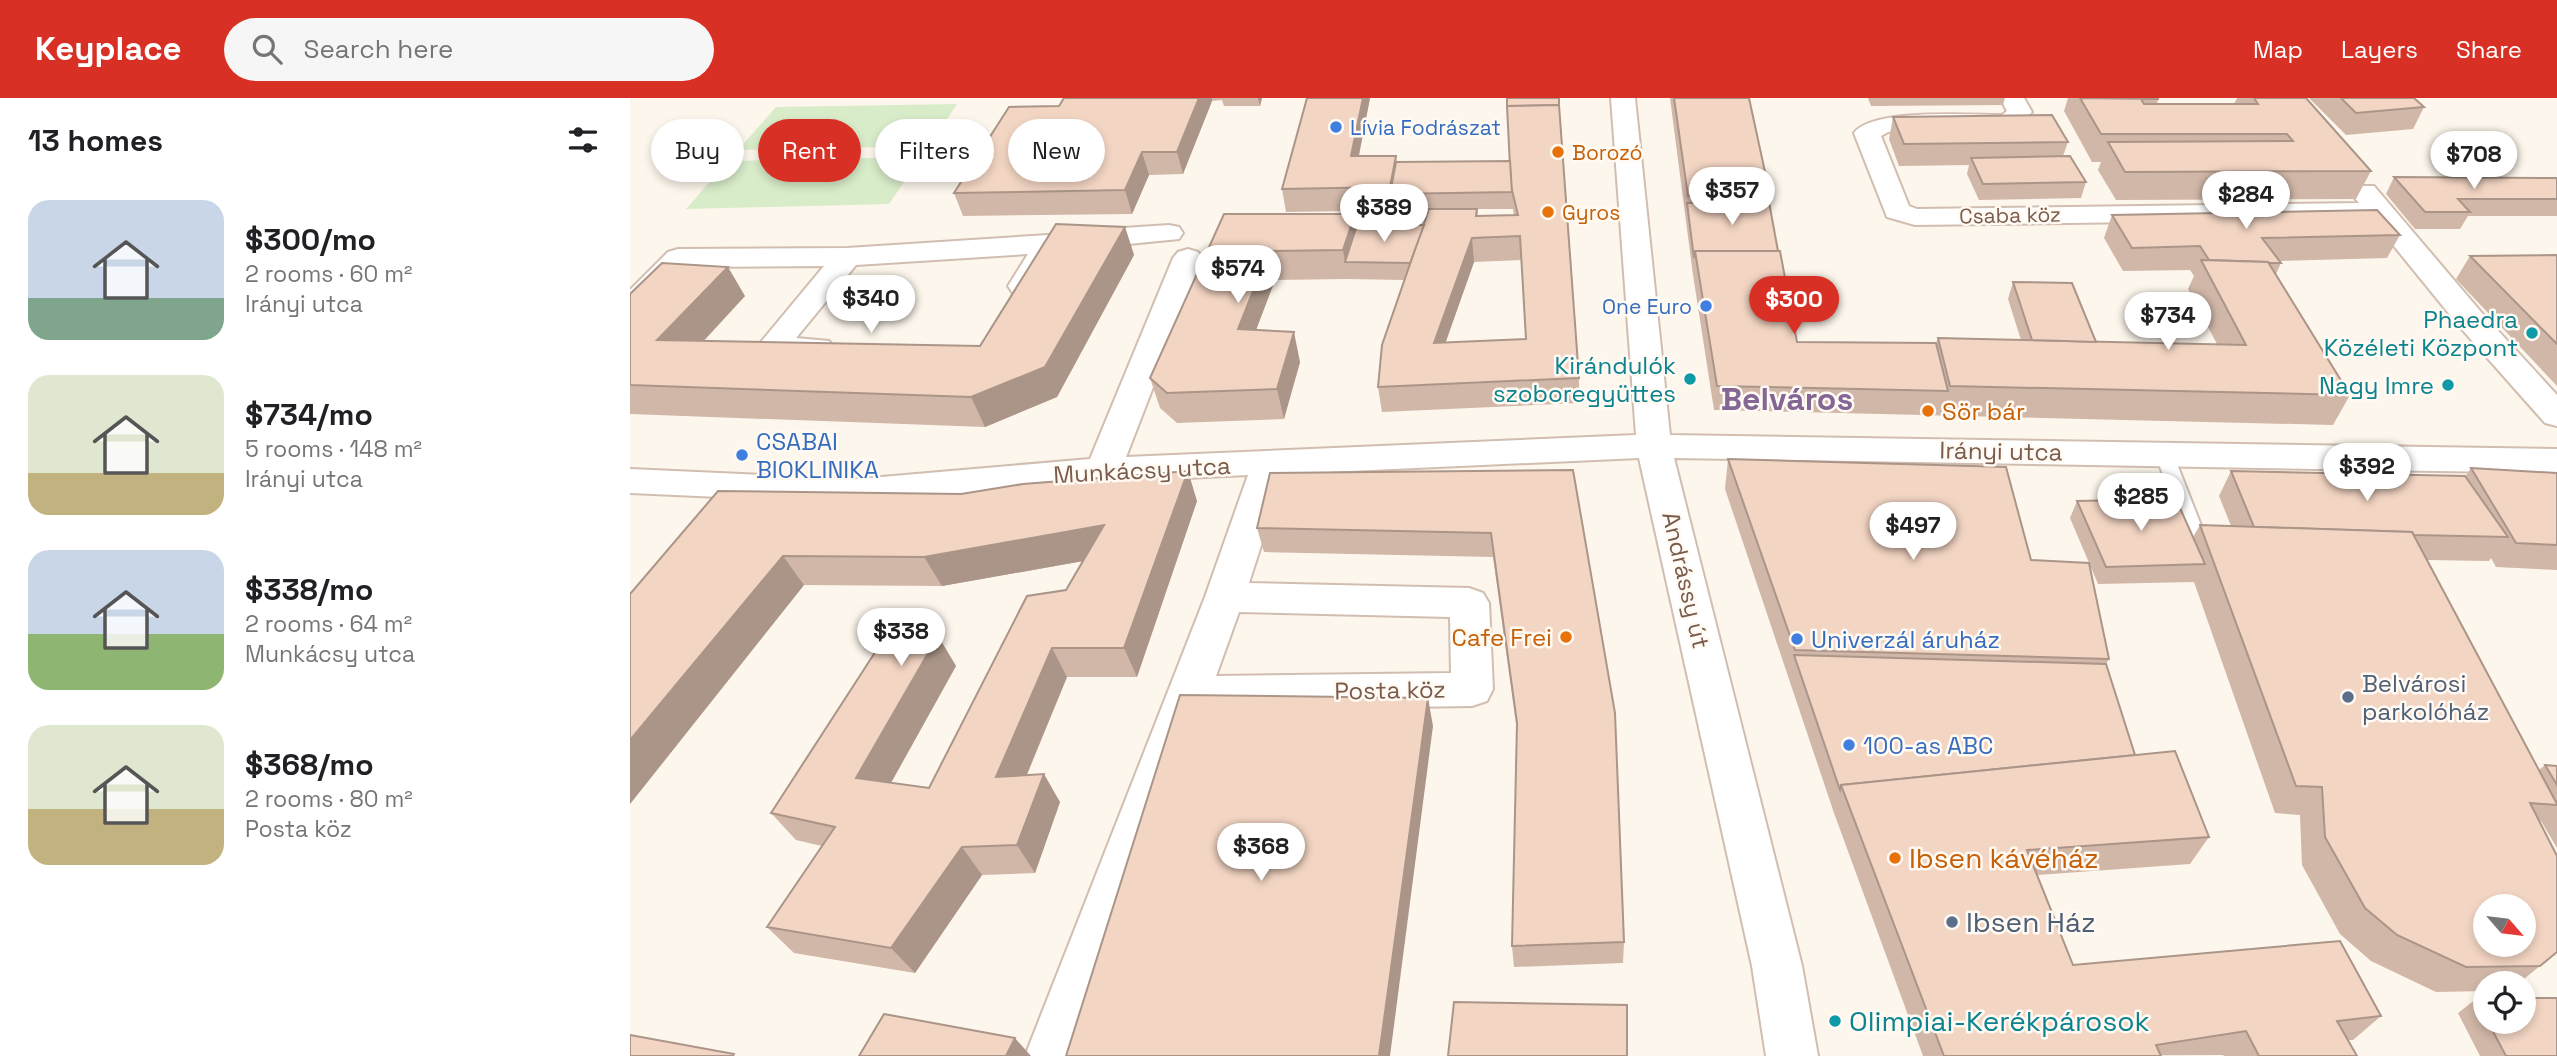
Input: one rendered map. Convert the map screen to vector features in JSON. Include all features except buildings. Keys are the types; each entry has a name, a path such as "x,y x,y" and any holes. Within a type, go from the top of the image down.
{"street":[{"name":"Andrássy út","path":"1623,98 1654,446 1777,966 1792,1056"},
{"name":"Csaba köz","path":"2012,98 2020,112 2009,122 1883,125 1867,133 1897,211 1915,217 2382,211"},
{"path":"2347,173 2382,211 2470,319 2557,415"},
{"path":"1006,315 1048,244"},
{"path":"630,308 678,258 847,257 1048,244 1179,246 1103,470"},
{"path":"847,257 772,348 852,349"},
{"name":"Irányi utca","path":"1654,446 2557,461"},
{"name":"Munkácsy utca","path":"630,481 858,491 1103,470 1654,446"},
{"path":"1051,1056 1225,597 1270,463"},
{"name":"Posta köz","path":"1189,693 1472,689 1469,603 1225,597"}],"lane":[{"path":"2164,454 2204,555"}],"green space":[{"path":"957,104 947,119 875,119 875,147 861,147 861,119 765,119 776,107"},
{"path":"758,127 758,150 744,150 744,143"},
{"path":"861,158 875,158 875,182 904,182 889,204 686,209 710,182 744,182 744,161 758,160 758,182 861,182"}],"place":[{"name":"Lívia Fodrászat","path":"1336,127"},
{"name":"Borozó","path":"1558,152"},
{"name":"Gyros","path":"1548,212"},
{"name":"One Euro","path":"1706,306"},
{"name":"Phaedra Közéleti Központ","path":"2532,333"},
{"name":"Kirándulók szoboregyüttes","path":"1690,379"},
{"name":"Nagy Imre","path":"2448,385"},
{"name":"Sör bár","path":"1928,411"},
{"name":"CSABAI BIOKLINIKA","path":"742,455"},
{"name":"Cafe Frei","path":"1566,637"},
{"name":"Univerzál áruház","path":"1797,639"},
{"name":"Belvárosi parkolóház","path":"2348,697"},
{"name":"100-as ABC","path":"1849,745"},
{"name":"Ibsen kávéház","path":"1895,858"},
{"name":"Ibsen Ház","path":"1952,922"},
{"name":"Olimpiai-Kerékpárosok","path":"1835,1021"}],"district":[{"name":"Belváros","path":"1787,399"}]}
